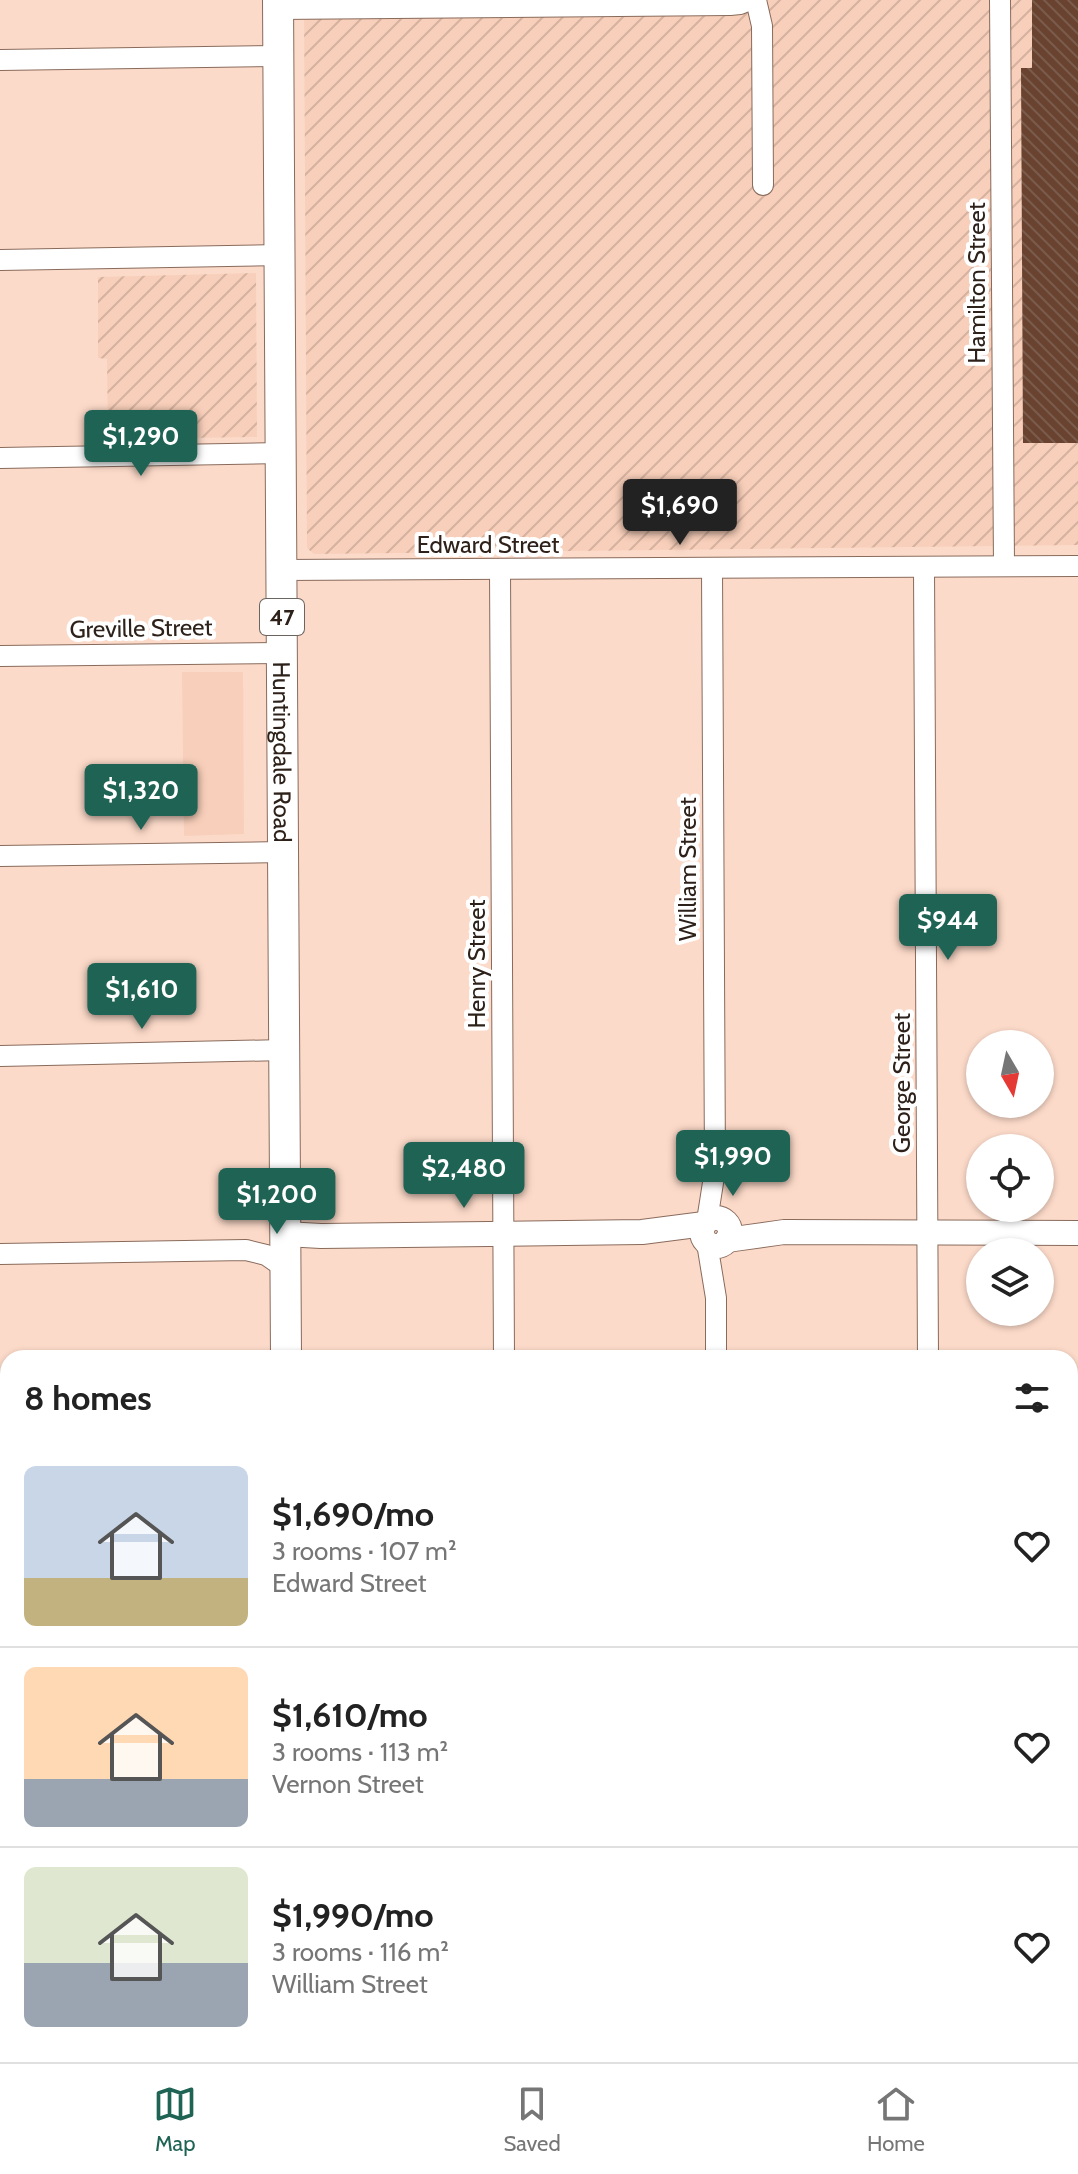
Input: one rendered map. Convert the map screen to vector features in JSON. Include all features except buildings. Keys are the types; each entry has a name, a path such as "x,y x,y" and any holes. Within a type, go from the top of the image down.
{"main road":[{"name":"Huntingdale Road","path":"278,4 286,1350"}],"street":[{"path":"278,4 730,5 753,0 762,26 763,185"},
{"name":"Hamilton Street","path":"1000,0 1004,566"},
{"path":"0,60 279,56"},
{"path":"0,260 280,255"},
{"path":"0,458 281,453"},
{"name":"Edward Street","path":"282,570 1078,566"},
{"name":"George Street","path":"924,568 928,1350"},
{"name":"William Street","path":"712,569 716,1350"},
{"name":"Henry Street","path":"500,570 504,1350"},
{"name":"Greville Street","path":"0,656 282,653"},
{"path":"0,856 283,852"},
{"path":"0,1056 284,1050"},
{"path":"285,1234 1075,1232"},
{"path":"0,1254 246,1250 266,1255 285,1268"}],"shaded area":[{"path":"304,0 1078,0 1078,545 314,554 307,548"},
{"path":"256,273 257,437 108,439 107,359 98,358 98,277"},
{"path":"182,672 243,672 244,834 184,836"}]}
